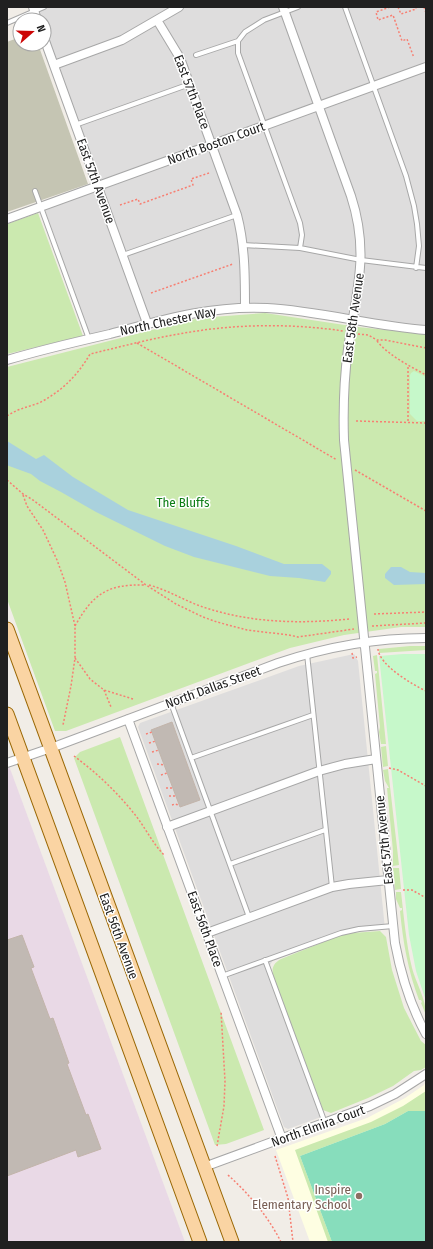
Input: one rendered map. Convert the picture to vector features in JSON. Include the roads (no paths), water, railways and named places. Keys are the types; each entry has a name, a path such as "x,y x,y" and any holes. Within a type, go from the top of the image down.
{"main road":[{"name":"East 56th Avenue","path":"7,629 232,1242"},
{"path":"7,714 200,1242"}],"street":[{"path":"54,65 122,40 179,7"},
{"name":"East 58th Avenue","path":"284,9 354,206 360,235 360,274 346,363 344,440 364,642"},
{"name":"East 57th Place","path":"157,20 180,58 191,84 237,215 243,245 245,308"},
{"name":"East 57th Avenue","path":"49,52 147,324"},
{"name":"North Boston Court","path":"7,219 426,67"},
{"name":"North Chester Way","path":"7,360 147,324 205,311 245,308 286,310 392,327 426,330"},
{"name":"North Dallas Street","path":"7,763 278,663 307,654 364,642 389,639 426,638"},
{"name":"East 57th Avenue","path":"364,642 393,926 400,966 406,989 416,1015 426,1034"},
{"name":"East 56th Place","path":"128,719 282,1139"},
{"path":"167,827 320,771 345,764 376,759"},
{"path":"207,933 332,887 388,880"},
{"name":"North Elmira Court","path":"204,1167 325,1124 383,1100 426,1074"}],"lane":[{"path":"7,23 33,9 44,7"},
{"path":"196,55 238,41 245,32 264,20 284,9 298,7"},
{"path":"345,7 406,176 418,224 419,246 416,268"},
{"path":"238,41 238,53 300,223 302,236 300,248"},
{"path":"75,125 191,84"},
{"path":"35,191 89,339"},
{"path":"122,255 237,215"},
{"path":"243,245 300,248 361,260 416,268 426,268"},
{"path":"307,654 332,887"},
{"path":"171,703 249,917"},
{"path":"191,758 313,715"},
{"path":"230,864 325,830"},
{"path":"222,976 340,933 359,929 393,926"},
{"path":"265,960 325,1124"}],"water":[{"path":"7,441 36,459 44,455 73,477 128,510 236,546 284,564 322,564 331,571 331,574 325,582 270,576 194,557 165,546 96,512 40,481 31,474 7,465"},
{"path":"391,567 401,567 410,572 426,573 426,584 394,585 385,578 385,574"}],"place":[{"name":"Inspire Elementary School","path":"359,1196"}],"park label":[{"name":"The Bluffs","path":"183,502"}]}
